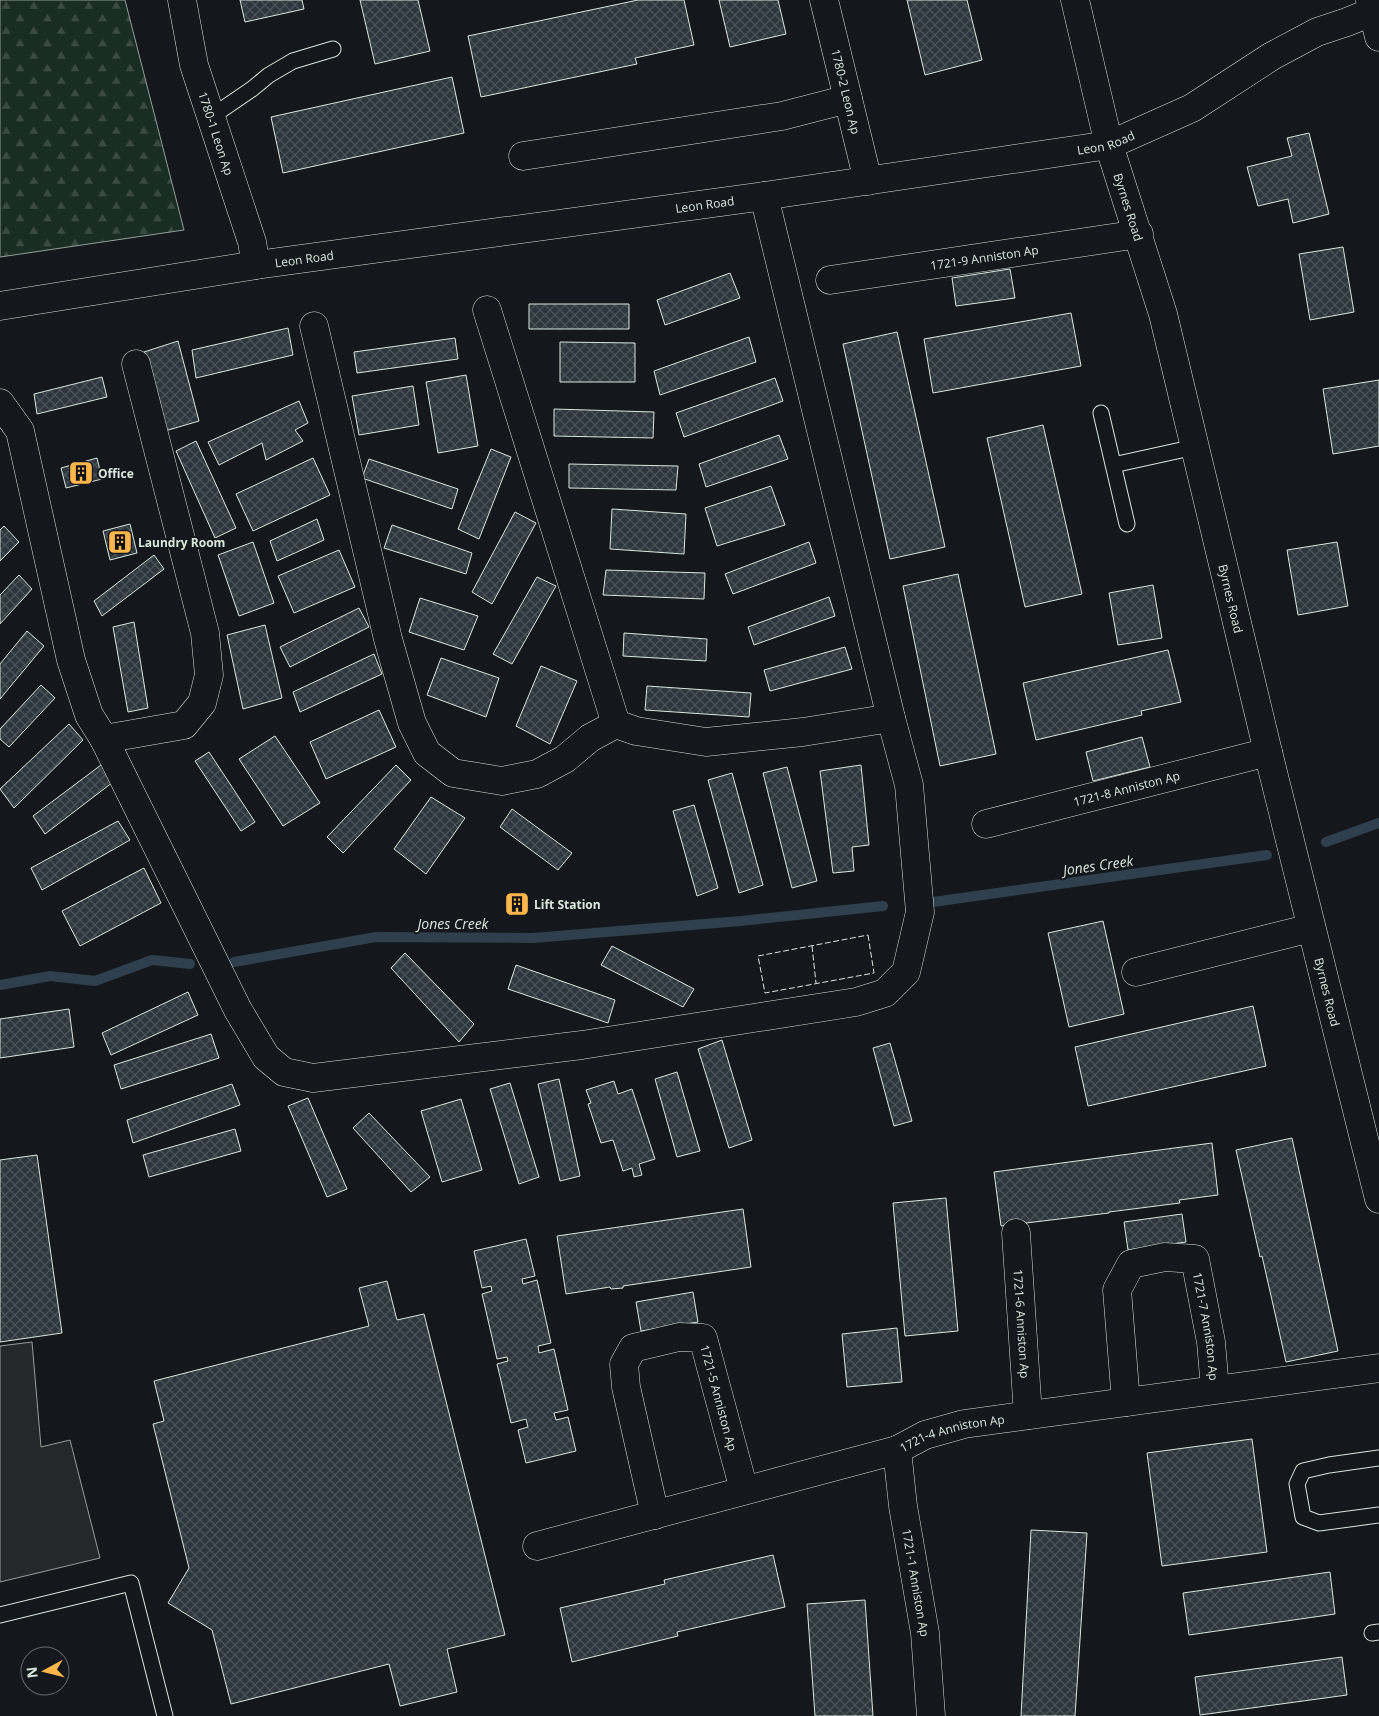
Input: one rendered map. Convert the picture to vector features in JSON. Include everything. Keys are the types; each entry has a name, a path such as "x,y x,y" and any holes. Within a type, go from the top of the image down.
{"street":[{"name":"1780-1 Leon Ap","path":"182,0 194,65 252,242 256,265"},
{"name":"1780-2 Leon Ap","path":"824,0 868,181"},
{"name":"Byrnes Road","path":"1075,0 1109,145 1163,314 1311,928 1379,1196"},
{"path":"1374,6 1379,37"},
{"name":"Leon Road","path":"0,306 256,265 764,196 1109,145 1192,108 1272,56 1317,32 1346,22 1374,6"},
{"path":"523,156 782,116 848,99"},
{"path":"0,404 20,431 71,660 89,715 104,739 238,1010 266,1057 284,1072 313,1078 582,1045 856,1002 885,994 906,972 920,912 909,785 764,196"},
{"name":"1721-9 Anniston Ap","path":"830,280 1139,234"},
{"path":"487,310 616,724"},
{"path":"314,326 397,675 412,723 427,753 453,773 502,781 537,774 566,759 590,738 616,724 636,731 706,742 802,732 891,718"},
{"path":"104,739 184,725 202,703 210,675 205,633 136,364"},
{"name":"1721-8 Anniston Ap","path":"986,824 1268,752"},
{"path":"1136,972 1311,928"},
{"name":"1721-6 Anniston Ap","path":"1016,1234 1028,1414"},
{"name":"1721-7 Anniston Ap","path":"1126,1402 1118,1290 1131,1264 1165,1257 1195,1258 1211,1342 1215,1389"},
{"name":"1721-5 Anniston Ap","path":"654,1515 626,1380 624,1364 633,1348 679,1337 703,1338 744,1490"},
{"name":"1721-4 Anniston Ap","path":"536,1546 897,1450 925,1435 964,1424 1379,1368"},
{"name":"1721-1 Anniston Ap","path":"897,1450 924,1634 931,1716"}],"lane":[{"path":"211,117 269,75 292,62 333,49"},
{"path":"1102,413 1127,524"},
{"path":"1113,465 1195,447"},
{"path":"1379,1458 1329,1465 1303,1471 1297,1484 1303,1517 1319,1523 1379,1515"},
{"path":"0,1615 131,1583 165,1716"}],"green space":[{"path":"0,0 125,0 184,230 0,257"}],"shaded area":[{"path":"32,1342 41,1447 70,1440 100,1558 0,1582 0,1346"}],"building":[{"path":"240,0 302,0 304,9 245,22"},
{"path":"360,0 418,0 430,51 375,64"},
{"path":"638,0 684,0 694,45 635,58 637,64 481,97 468,36"},
{"path":"719,0 778,0 786,34 730,47"},
{"path":"907,0 967,0 982,60 925,75"},
{"path":"452,77 464,133 283,173 271,117"},
{"path":"1309,133 1329,214 1293,223 1288,199 1258,206 1247,167 1292,156 1287,138"},
{"path":"1343,247 1354,312 1310,320 1299,254"},
{"path":"1010,269 1015,298 956,306 952,278"},
{"path":"730,273 740,298 665,325 657,300"},
{"path":"529,304 629,304 629,329 529,329"},
{"path":"1071,313 1081,366 933,393 924,339"},
{"path":"288,328 293,355 196,378 192,350"},
{"path":"897,332 945,547 890,559 843,344"},
{"path":"749,337 756,362 660,395 654,371"},
{"path":"455,338 458,359 357,373 354,352"},
{"path":"178,341 199,421 165,431 144,352"},
{"path":"560,342 635,343 635,382 560,382"},
{"path":"466,375 478,446 438,453 426,382"},
{"path":"102,377 107,397 37,414 34,394"},
{"path":"775,378 783,401 684,437 676,413"},
{"path":"1379,380 1379,446 1333,454 1323,389"},
{"path":"413,386 419,425 359,435 352,396"},
{"path":"299,401 308,423 295,430 303,441 266,460 262,443 219,465 208,442"},
{"path":"554,409 654,412 653,438 554,436"},
{"path":"1043,425 1082,594 1025,607 987,438"},
{"path":"779,435 788,459 706,487 699,464"},
{"path":"196,441 236,528 215,538 176,451"},
{"path":"491,449 511,457 479,539 458,529"},
{"name":"Office","path":"97,458 102,479 66,488 61,468"},
{"path":"313,458 330,495 253,531 236,494"},
{"path":"369,459 458,489 452,509 362,478"},
{"path":"569,464 678,466 676,490 569,488"},
{"path":"771,486 785,525 717,546 705,508"},
{"path":"612,509 686,514 684,554 610,549"},
{"path":"515,512 536,523 492,604 472,592"},
{"path":"317,519 324,540 277,561 270,541"},
{"name":"Laundry Room","path":"130,524 137,553 110,560 103,531"},
{"path":"392,525 472,553 466,574 384,548"},
{"path":"4,526 19,542 0,561 0,530"},
{"path":"253,542 274,603 239,616 218,555"},
{"path":"809,542 816,563 733,594 725,574"},
{"path":"1337,542 1348,606 1298,615 1287,550"},
{"path":"339,550 355,587 294,613 278,576"},
{"path":"154,555 164,569 102,616 94,601"},
{"path":"606,570 705,573 704,599 603,595"},
{"path":"958,574 996,754 940,766 903,586"},
{"path":"19,575 32,589 0,624 0,595"},
{"path":"537,577 556,586 512,664 493,654"},
{"path":"1153,585 1162,638 1118,645 1109,593"},
{"path":"829,597 835,616 754,645 748,627"},
{"path":"420,598 478,616 464,650 409,632"},
{"path":"359,608 369,627 290,667 280,647"},
{"path":"134,622 148,708 128,712 113,627"},
{"path":"265,625 282,698 243,709 227,635"},
{"path":"27,631 44,646 0,699 0,664"},
{"path":"624,633 707,639 706,661 623,656"},
{"path":"845,647 852,669 770,691 764,670"},
{"path":"1168,650 1181,702 1141,711 1142,715 1036,740 1023,683"},
{"path":"374,654 382,674 300,712 293,692"},
{"path":"441,658 499,678 486,717 427,695"},
{"path":"541,666 577,681 550,744 516,726"},
{"path":"41,685 55,698 9,747 0,739 0,729"},
{"path":"647,686 751,693 749,717 645,710"},
{"path":"379,710 396,747 326,779 310,742"},
{"path":"69,724 83,740 14,808 0,789"},
{"path":"275,736 320,803 283,826 239,759"},
{"path":"1142,737 1150,767 1093,781 1086,752"},
{"path":"209,752 255,822 241,831 195,761"},
{"path":"105,762 117,779 45,834 33,816"},
{"path":"396,765 411,780 343,853 327,837"},
{"path":"861,765 869,845 852,847 854,871 833,873 820,771"},
{"path":"787,767 817,881 792,888 763,773"},
{"path":"732,773 763,885 739,893 708,780"},
{"path":"431,797 465,818 426,874 394,849"},
{"path":"694,805 718,888 697,896 673,811"},
{"path":"512,809 572,853 558,870 500,827"},
{"path":"118,821 130,840 42,890 31,868"},
{"path":"144,868 161,903 80,946 62,911"},
{"name":"Lift Station","path":"525,894 526,913 509,914 508,896"},
{"path":"1103,921 1124,1014 1069,1027 1048,933"},
{"path":"612,946 694,989 683,1007 601,965"},
{"path":"405,953 474,1024 459,1042 391,968"},
{"path":"516,965 615,1000 608,1023 508,989"},
{"path":"188,992 198,1015 111,1055 102,1033"},
{"path":"1253,1006 1266,1066 1088,1106 1075,1047"},
{"path":"69,1009 74,1047 0,1058 0,1019"},
{"path":"211,1034 219,1058 121,1089 114,1065"},
{"path":"722,1040 752,1140 729,1148 698,1049"},
{"path":"890,1043 912,1121 894,1126 873,1048"},
{"path":"677,1072 700,1151 677,1157 655,1079"},
{"path":"559,1079 580,1176 560,1181 538,1084"},
{"path":"614,1081 618,1094 632,1089 655,1159 639,1164 642,1175 634,1177 632,1168 623,1171 613,1140 601,1143 588,1104 591,1103 586,1090"},
{"path":"510,1083 539,1177 519,1184 490,1089"},
{"path":"232,1084 240,1105 133,1143 127,1120"},
{"path":"308,1098 347,1189 327,1197 288,1106"},
{"path":"461,1099 482,1170 442,1182 421,1111"},
{"path":"369,1113 430,1177 411,1192 353,1128"},
{"path":"235,1129 241,1151 149,1177 143,1155"},
{"path":"1292,1138 1338,1351 1286,1362 1236,1150"},
{"path":"1212,1143 1218,1195 1179,1200 1180,1203 1001,1226 994,1172"},
{"path":"37,1155 62,1333 0,1342 0,1160"},
{"path":"946,1198 958,1331 905,1336 893,1203"},
{"path":"743,1209 751,1267 623,1286 623,1288 611,1289 610,1287 566,1294 557,1236"},
{"path":"1182,1214 1186,1242 1128,1250 1124,1222"},
{"path":"526,1239 535,1276 522,1279 523,1284 537,1280 551,1343 538,1346 539,1353 554,1349 568,1410 554,1413 556,1420 568,1417 576,1451 526,1463 518,1430 528,1427 526,1419 511,1423 497,1364 508,1361 507,1357 497,1359 482,1294 492,1291 491,1286 482,1288 474,1251"},
{"path":"387,1281 397,1320 424,1314 505,1635 447,1649 457,1692 400,1706 389,1664 231,1704 212,1630 168,1603 189,1568 153,1424 164,1421 154,1381 369,1326 359,1288"},
{"path":"693,1292 698,1322 641,1331 636,1302"},
{"path":"897,1328 902,1382 847,1387 842,1334"},
{"path":"1252,1439 1267,1552 1162,1566 1147,1453"},
{"path":"1031,1530 1087,1533 1075,1716 1021,1716"},
{"path":"773,1555 785,1607 677,1632 678,1636 572,1662 560,1608 665,1584 664,1580"},
{"path":"1330,1572 1335,1614 1189,1635 1183,1593"},
{"path":"865,1600 873,1716 815,1716 807,1604"},
{"path":"1342,1657 1347,1695 1200,1715 1195,1677"}],"waterway":[{"name":"Jones Creek","path":"1326,842 1379,823"},
{"name":"Jones Creek","path":"933,902 1267,855"},
{"name":"Jones Creek","path":"234,962 376,937 533,938 741,921 883,906"},
{"name":"Jones Creek","path":"0,985 50,976 95,981 152,960 190,964"}],"fence":[{"path":"868,935 874,973 765,993 758,956 868,935"},
{"path":"812,946 816,983"}],"place":[{"name":"Office","path":"81,473"},
{"name":"Laundry Room","path":"120,542"},
{"name":"Lift Station","path":"517,904"}]}
